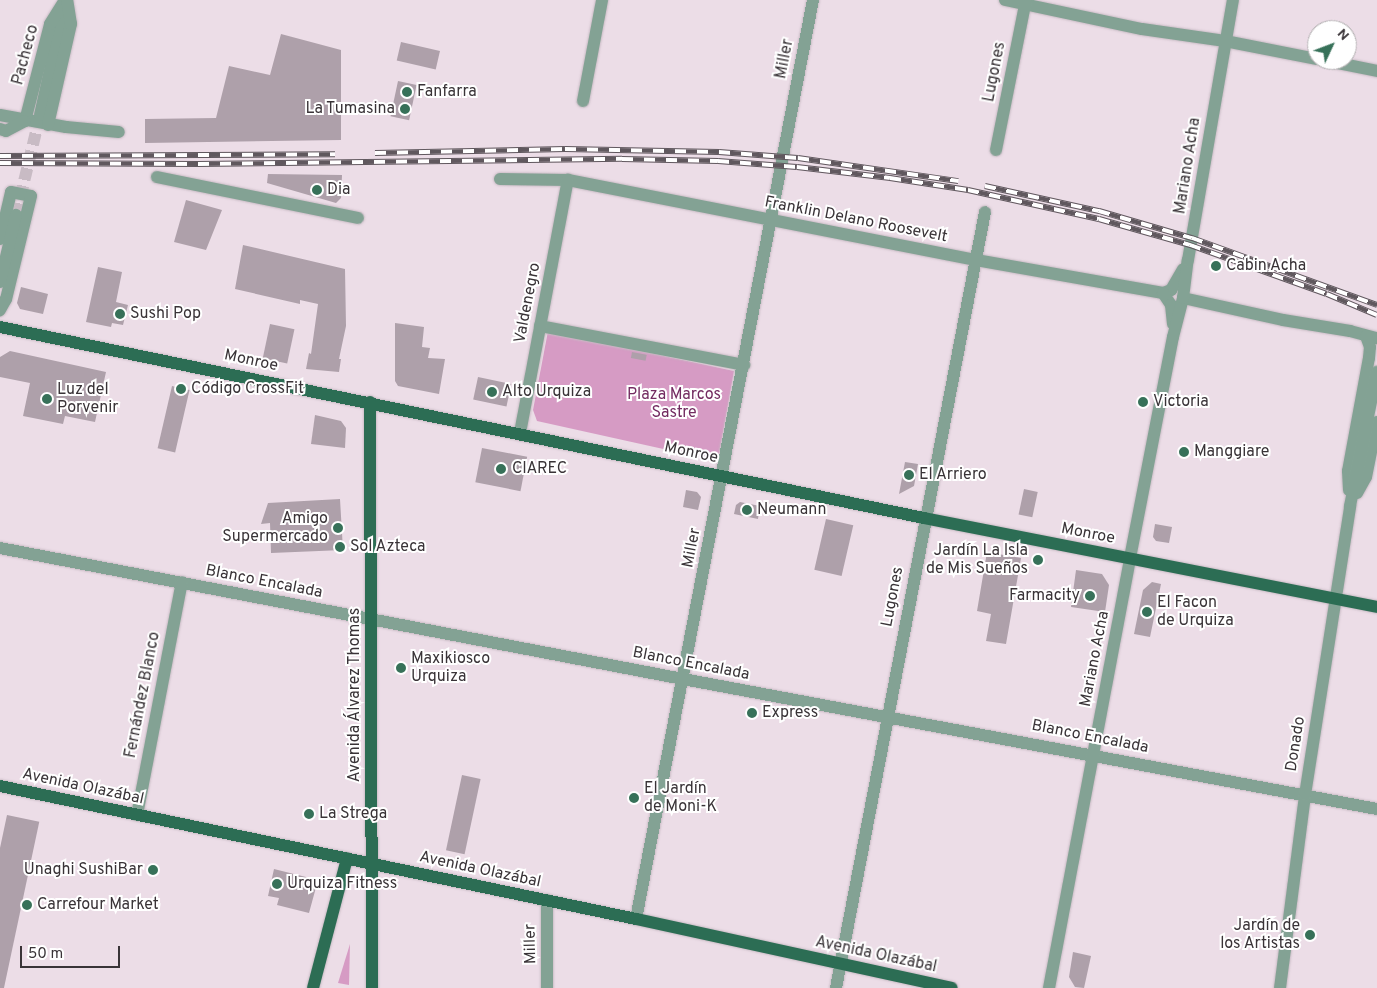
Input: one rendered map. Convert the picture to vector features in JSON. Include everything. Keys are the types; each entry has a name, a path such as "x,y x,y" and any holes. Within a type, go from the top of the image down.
{"main road":[{"name":"Monroe","path":"0,327 520,433 722,477 1377,607"},
{"name":"Avenida Álvarez Thomas","path":"370,402 372,988"},
{"name":"Avenida Olazábal","path":"0,786 636,919 952,988"},
{"path":"313,988 347,858"}],"street":[{"name":"Pacheco","path":"44,120 71,24 66,0"},
{"name":"Pacheco","path":"25,121 50,24 66,0"},
{"path":"583,101 602,0"},
{"name":"Miller","path":"636,919 814,0"},
{"path":"1005,0 1026,2 1142,29 1224,41 1307,57"},
{"name":"Mariano Acha","path":"1049,988 1130,558 1173,337 1183,298 1224,41 1233,0"},
{"name":"Lugones","path":"996,150 1026,2"},
{"path":"1357,67 1377,71"},
{"path":"0,115 25,121 44,120 119,132"},
{"path":"0,129 6,131 25,121"},
{"path":"157,177 358,218"},
{"name":"Franklin Delano Roosevelt","path":"500,179 568,180 976,260 1163,293"},
{"name":"Valdenegro","path":"520,433 568,180"},
{"path":"0,239 11,192 31,196 6,299 0,310"},
{"name":"Lugones","path":"836,988 924,518 985,212"},
{"path":"0,282 16,216"},
{"path":"1163,293 1171,290 1188,260"},
{"name":"Mariano Acha","path":"1163,293 1171,305 1173,337"},
{"path":"1183,298 1371,337"},
{"path":"540,326 744,365"},
{"name":"Donado","path":"1350,506 1348,471 1369,358 1371,337"},
{"name":"Donado","path":"1280,988 1304,795 1350,506 1377,372"},
{"name":"Donado","path":"1350,506 1366,477 1377,422"},
{"name":"Blanco Encalada","path":"0,548 682,679 1093,754 1377,809"},
{"name":"Fernández Blanco","path":"137,815 182,582"},
{"name":"Miller","path":"546,900 548,988"}],"green space":[{"name":"Plaza Marcos Sastre","path":"548,331 734,371 719,455 713,460 537,421 533,410"},
{"path":"350,944 349,985 338,983"}],"building":[{"path":"281,34 341,50 341,140 145,143 145,119 216,118 229,66 270,75"},
{"path":"401,42 440,51 436,70 397,61"},
{"path":"398,81 417,85 409,120 391,116"},
{"name":"Dia","path":"268,174 342,175 341,198 336,203 267,183"},
{"path":"186,200 222,210 206,250 174,242"},
{"path":"243,245 345,269 346,326 339,359 341,359 339,372 306,369 309,353 311,354 318,304 300,300 300,304 235,289"},
{"path":"98,267 122,272 116,302 128,305 123,325 112,323 111,327 86,322"},
{"path":"21,287 48,294 43,314 20,309 17,303"},
{"path":"395,323 424,327 422,347 430,348 428,358 445,359 439,394 398,386 395,381"},
{"path":"270,324 294,329 287,363 263,358"},
{"path":"10,351 106,372 95,422 65,416 63,424 23,416 30,383 0,377 0,357"},
{"path":"632,352 647,355 646,361 631,358"},
{"name":"Alto Urquiza","path":"478,377 511,384 506,407 473,399"},
{"path":"172,386 190,390 175,452 158,448"},
{"path":"315,415 341,421 346,428 345,448 311,444"},
{"name":"CIAREC","path":"482,448 527,457 520,491 475,482"},
{"name":"El Arriero","path":"905,462 918,464 914,486 899,494"},
{"path":"1024,489 1038,492 1032,517 1019,514"},
{"path":"686,490 697,492 701,497 698,510 683,507"},
{"path":"340,499 343,550 271,553 270,523 261,524 268,503"},
{"name":"Neumann","path":"740,502 760,506 758,519 734,514 736,505"},
{"path":"826,519 853,525 842,576 814,570"},
{"path":"1155,524 1172,527 1169,543 1156,541 1153,537"},
{"path":"987,552 1021,558 1006,644 986,641 991,614 977,611"},
{"name":"Farmacity","path":"1076,570 1102,574 1109,585 1105,612 1071,607"},
{"name":"El Facon de Urquiza","path":"1152,582 1161,584 1150,637 1134,634 1143,590"},
{"path":"462,775 481,779 465,854 446,850"},
{"path":"7,815 39,822 4,988 0,988 0,848"},
{"path":"274,869 318,880 309,913 277,905 279,898 268,896"},
{"path":"1073,952 1091,956 1084,988 1075,987 1069,977"}],"tunnel":[{"path":"16,215 40,115"}],"railway":[{"path":"375,153 565,149 719,152 798,158 958,181"},
{"path":"0,156 335,154"},
{"path":"0,163 198,164 622,159 718,161 797,167 968,190 1099,219 1190,245 1327,294 1377,315"},
{"path":"985,186 1099,211 1192,238 1377,305"}],"place":[{"name":"Fanfarra","path":"407,92"},
{"name":"La Tumasina","path":"405,109"},
{"name":"Dia","path":"317,190"},
{"name":"Cabin Acha","path":"1216,266"},
{"name":"Sushi Pop","path":"120,314"},
{"name":"Código CrossFit","path":"181,389"},
{"name":"Alto Urquiza","path":"492,392"},
{"name":"Luz del Porvenir","path":"47,399"},
{"name":"Victoria","path":"1143,402"},
{"name":"Manggiare","path":"1184,452"},
{"name":"CIAREC","path":"501,469"},
{"name":"El Arriero","path":"909,475"},
{"name":"Neumann","path":"747,510"},
{"name":"Amigo Supermercado","path":"338,528"},
{"name":"Sol Azteca","path":"340,547"},
{"name":"Jardín La Isla de Mis Sueños","path":"1038,560"},
{"name":"Farmacity","path":"1090,596"},
{"name":"El Facon de Urquiza","path":"1147,612"},
{"name":"Maxikiosco Urquiza","path":"401,668"},
{"name":"Express","path":"752,713"},
{"name":"El Jardín de Moni-K","path":"634,798"},
{"name":"La Strega","path":"309,814"},
{"name":"Unaghi SushiBar","path":"153,870"},
{"name":"Urquiza Fitness","path":"277,884"},
{"name":"Carrefour Market","path":"27,905"},
{"name":"Jardín de los Artistas","path":"1310,935"}]}
